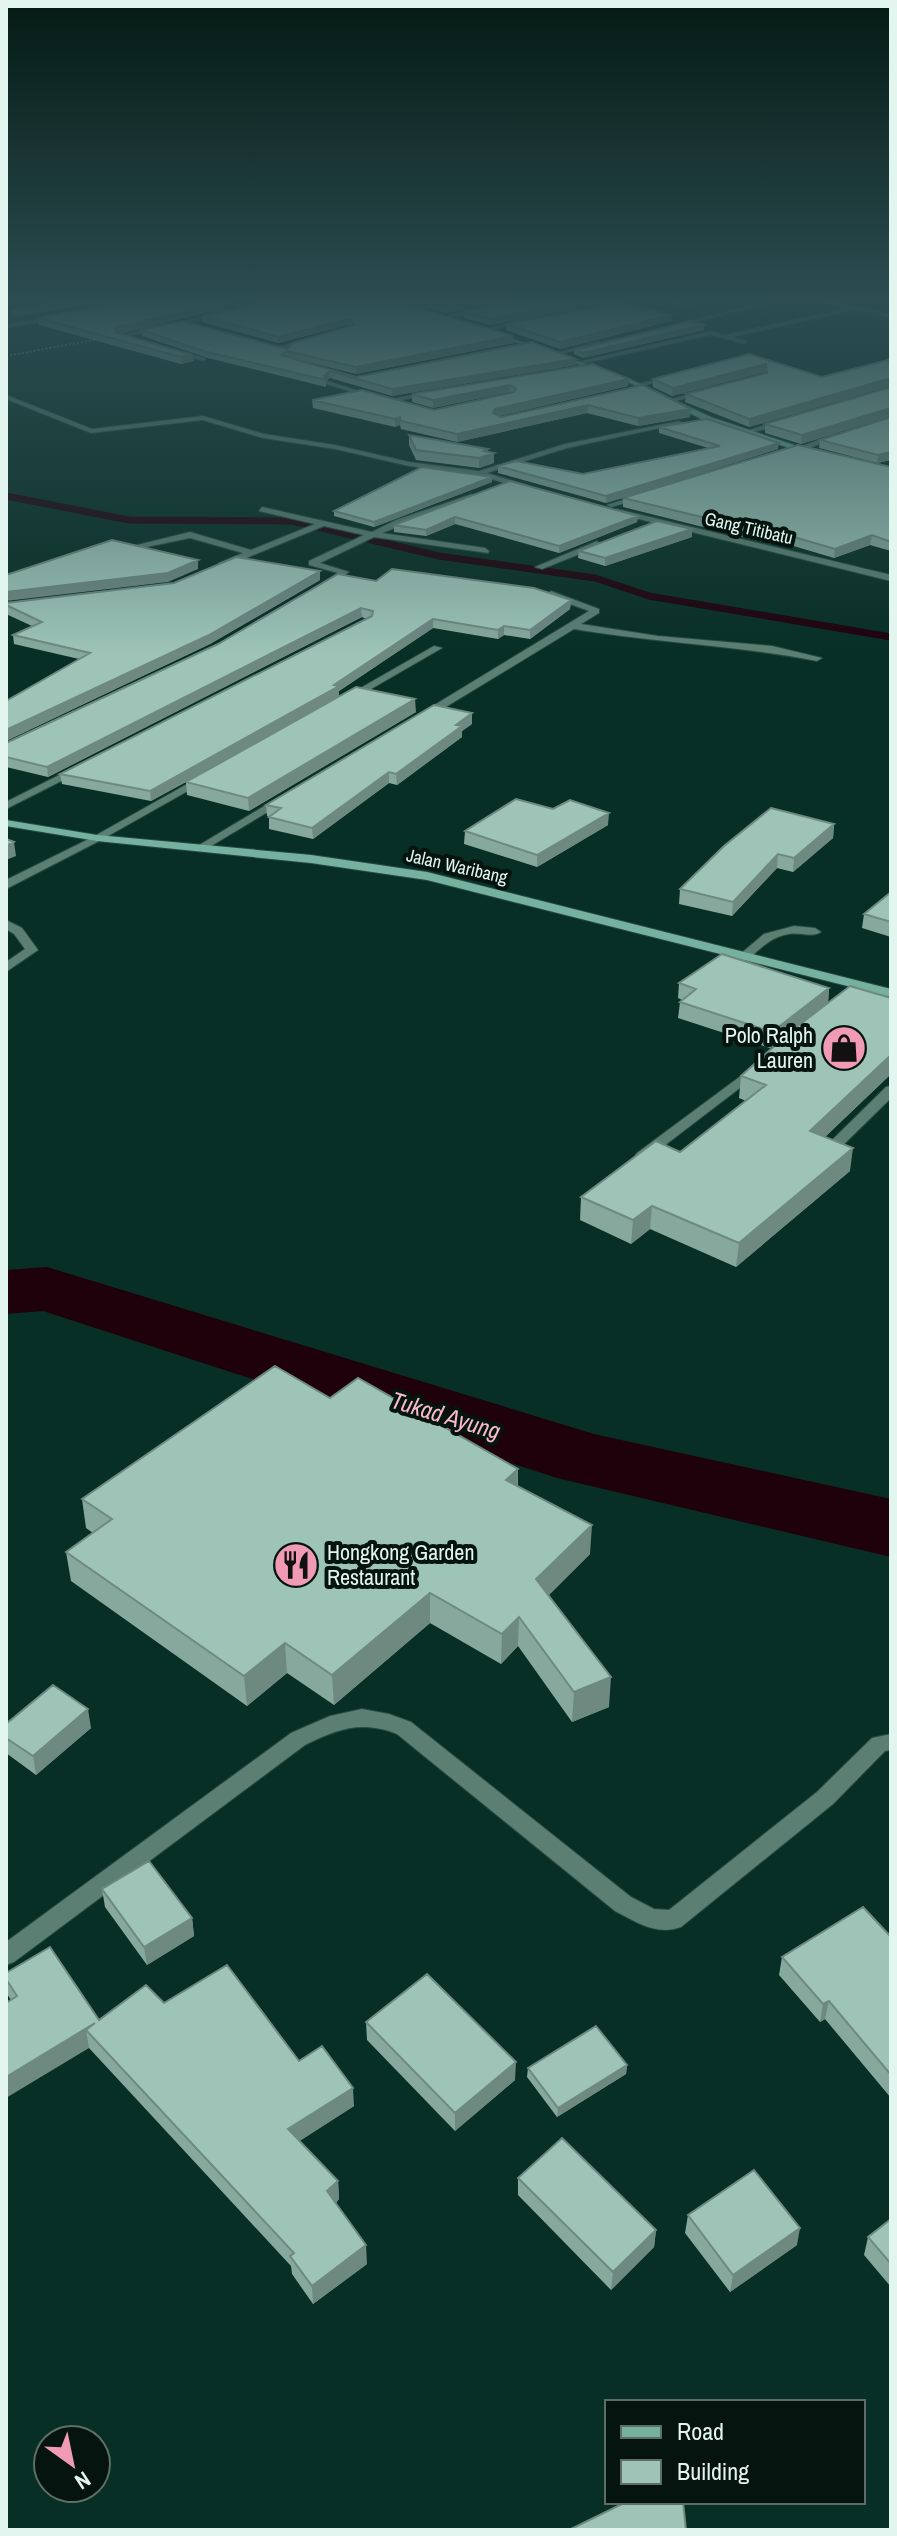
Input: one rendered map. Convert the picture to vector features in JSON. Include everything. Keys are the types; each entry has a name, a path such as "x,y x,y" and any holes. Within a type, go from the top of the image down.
{"street":[{"path":"57,417 91,431 197,417"},
{"path":"201,417 263,436 335,447 409,464 479,473 534,490"},
{"path":"696,417 824,455"},
{"path":"479,473 597,438 701,420"},
{"path":"747,432 790,420"},
{"path":"785,453 851,432"},
{"path":"493,488 507,483"},
{"name":"Gang Titibatu","path":"654,492 606,506 655,522 891,578"},
{"path":"319,590 342,575 343,570 312,563 366,536 479,493"},
{"path":"262,509 366,536 485,551"},
{"path":"640,527 655,522"},
{"path":"211,570 318,525"},
{"path":"137,546 190,535 252,553"},
{"path":"539,567 611,539"},
{"path":"413,722 575,626 596,610 535,591"},
{"path":"575,626 658,639 772,649 817,658"},
{"path":"340,702 437,648"},
{"path":"6,806 85,765"},
{"path":"6,885 215,772"},
{"path":"202,847 295,792"},
{"name":"Jalan Waribang","path":"6,823 97,838 370,866 427,876 744,956 857,990 891,992"},
{"path":"6,924 18,931 32,950 6,968"},
{"path":"744,956 772,933 784,929 815,932"},
{"path":"629,1166 767,1061"},
{"path":"831,1149 891,1090"},
{"path":"6,1955 298,1739 339,1718 381,1717 404,1728 623,1904 651,1919 673,1920 825,1798 879,1744 891,1742"}],"building":[{"path":"400,417 532,417 457,434 401,421"},
{"path":"788,417 860,417 802,435 765,424"},
{"path":"891,417 891,452 878,455 820,440"},
{"path":"707,419 779,443 606,496 498,466 516,461 583,474 720,446 659,427"},
{"path":"409,435 488,449 484,451 494,453 479,458 416,450"},
{"path":"798,445 891,467 891,542 872,535 835,549 770,530 764,532 623,498"},
{"path":"422,467 492,477 374,522 334,511"},
{"path":"510,481 638,516 559,546 455,517 426,530 394,525"},
{"path":"657,521 692,529 605,558 579,551"},
{"path":"112,540 198,560 168,573 6,592 6,575"},
{"path":"236,557 320,571 209,635 6,730 6,701 90,653 13,635 42,622 6,603 174,583"},
{"path":"392,569 534,588 571,600 530,630 504,626 498,630 433,619 334,685 339,686 150,791 60,774 372,616 373,611 361,608 47,767 6,757 6,743 218,644 338,574 376,581"},
{"path":"356,687 415,699 248,798 186,782"},
{"path":"434,705 472,713 456,725 462,726 396,774 389,772 312,828 269,817 281,808 266,805"},
{"path":"516,799 553,809 570,800 609,813 537,855 465,831"},
{"path":"771,808 834,824 794,858 778,854 733,902 680,889 724,846"},
{"path":"891,892 891,922 864,914"},
{"path":"722,954 829,988 772,1032 680,1002 696,989 679,983"},
{"path":"850,986 891,998 891,1055 810,1131 853,1148 739,1243 652,1206 633,1220 581,1197 656,1141 680,1152 766,1085 741,1076 790,1032"},
{"name":"Hongkong Garden Restaurant","path":"275,1366 330,1398 358,1378 518,1469 506,1480 592,1525 536,1579 611,1677 574,1692 519,1617 502,1634 430,1593 332,1675 285,1643 244,1676 66,1552 112,1519 82,1499"},
{"path":"53,1685 88,1709 33,1756 6,1738 6,1724"},
{"path":"149,1861 192,1918 144,1947 102,1889"},
{"path":"863,1907 891,1937 891,2075 829,2001 823,2004 782,1957"},
{"path":"50,1947 99,2020 146,1985 164,2003 227,1965 299,2061 322,2046 353,2088 288,2129 338,2181 327,2191 366,2245 312,2286 290,2256 294,2253 86,2030 95,2023 6,2077 6,2003 17,1996 6,1979 6,1973"},
{"path":"427,1974 516,2062 455,2113 366,2022"},
{"path":"596,2026 627,2065 558,2108 528,2068"},
{"path":"562,2138 656,2230 613,2272 518,2178"},
{"path":"754,2170 800,2228 733,2275 688,2215"},
{"path":"891,2219 891,2264 868,2237"},
{"path":"622,2504 683,2504 686,2530 569,2530"}],"waterway":[{"path":"6,496 129,520 292,521 439,556 595,578 649,596 891,637"},
{"name":"Tukad Ayung","path":"6,1292 47,1289 585,1459 891,1528"}],"place":[{"name":"Polo Ralph Lauren","path":"844,1048"},
{"name":"Hongkong Garden Restaurant","path":"296,1565"}]}
